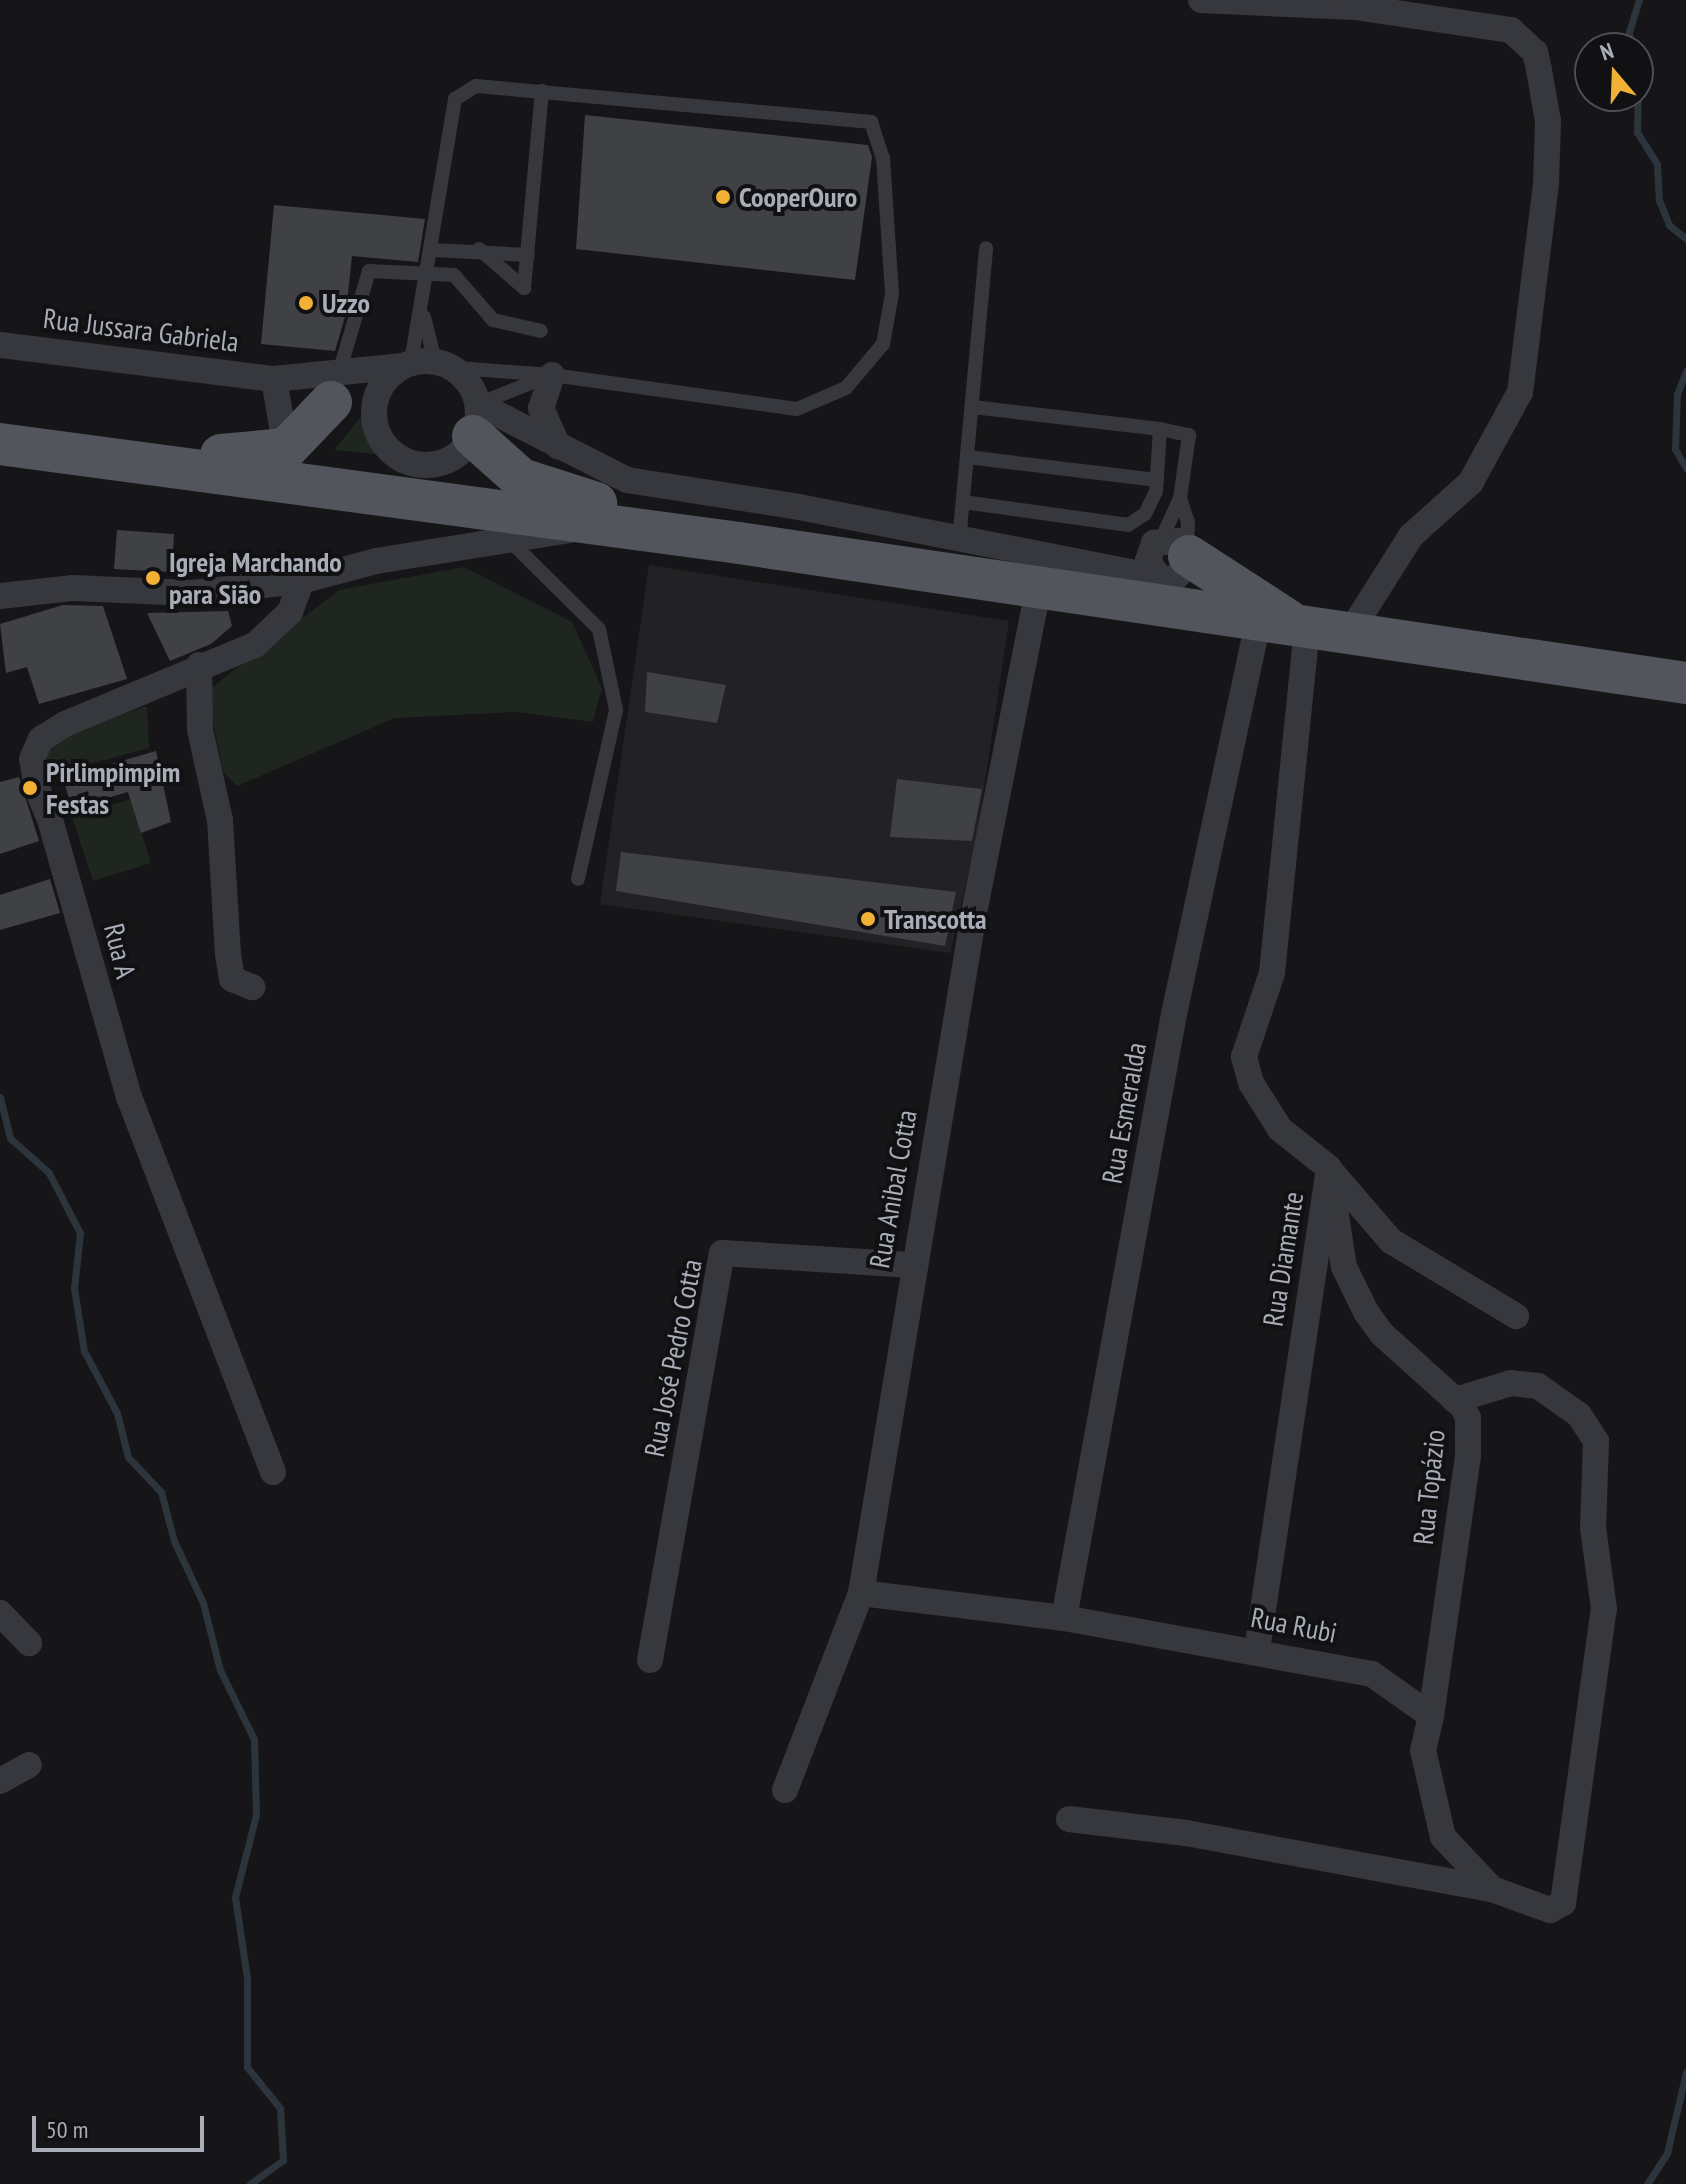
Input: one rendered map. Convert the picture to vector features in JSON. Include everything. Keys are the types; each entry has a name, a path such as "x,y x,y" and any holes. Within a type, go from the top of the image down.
{"main road":[{"path":"86,454 255,455 286,449 335,388"},
{"path":"482,431 521,479 739,543"},
{"path":"0,444 739,543 1686,683"},
{"path":"419,499 548,489"},
{"path":"1169,554 1287,625"}],"street":[{"path":"1201,0 1369,8 1511,30 1535,52 1548,141 1527,365 1520,392 1471,482 1411,536 1349,634"},
{"name":"Rua Jussara Gabriela","path":"0,347 335,388 426,364"},
{"path":"482,431 449,460 413,463 383,444 375,420 378,392 426,364 482,431 558,446 627,480 799,507 959,541 1109,564 1169,554"},
{"path":"552,375 541,408 558,446"},
{"path":"274,379 286,449"},
{"name":"Rua Jussara Gabriela","path":"335,388 375,420"},
{"path":"482,431 558,446"},
{"path":"0,596 72,588 192,593 301,581 376,561 512,543 596,524"},
{"name":"Rua A","path":"273,1472 129,1097 65,868 37,789 32,759 35,747 55,730 199,665 255,645 290,612 301,581"},
{"name":"Rua Anibal Cotta","path":"785,1790 861,1593 912,1265 974,913 1038,589"},
{"name":"Rua Diamante","path":"1257,1650 1329,1168 1280,1129 1251,1083 1244,1057 1272,973 1287,625"},
{"name":"Rua Esmeralda","path":"1064,1618 1174,1014 1287,625"},
{"path":"199,665 200,730 220,820 232,979 252,987"},
{"path":"1329,1168 1391,1241 1516,1316"},
{"name":"Rua Topázio","path":"1329,1168 1344,1267 1354,1292 1382,1334 1455,1400 1468,1418 1468,1456 1431,1716"},
{"name":"Rua José Pedro Cotta","path":"650,1660 722,1253 912,1265"},
{"path":"1069,1819 1186,1833 1492,1889 1550,1910 1563,1903 1604,1609 1593,1528 1596,1441 1579,1415 1538,1386 1511,1383 1455,1400"},
{"name":"Rua Rubi","path":"861,1593 1064,1618 1257,1650 1372,1674 1431,1716"},
{"path":"0,1613 29,1643"},
{"path":"1431,1716 1423,1750 1443,1837 1492,1889"},
{"path":"0,1781 29,1765"}],"lane":[{"path":"476,86 871,122 883,158 892,294 883,344 846,388 797,409 552,375 426,364 423,312 455,99 476,86"},
{"path":"478,249 524,288 542,91"},
{"path":"959,541 986,248"},
{"path":"433,250 478,249 528,255"},
{"path":"335,388 369,271 454,275 493,320 541,331"},
{"path":"423,312 426,364"},
{"path":"482,431 552,375"},
{"path":"972,407 1189,435 1169,554"},
{"path":"963,502 1128,525 1145,514 1157,480 1160,429"},
{"path":"967,457 1157,480"},
{"path":"1169,554 1188,522 1180,498"},
{"path":"512,543 599,629 616,710 578,879"}],"shaded area":[{"path":"364,413 384,455 334,450"},
{"name":"Transcotta","path":"649,565 1009,621 976,841 950,953 600,904"},
{"path":"464,567 572,622 602,688 593,722 516,712 395,718 237,786 223,772 207,691 339,590"},
{"path":"147,706 149,748 45,776 42,753 56,737"},
{"path":"131,799 151,863 93,881 72,817"}],"building":[{"name":"CooperOuro","path":"585,115 868,145 872,157 855,280 576,249"},
{"name":"Uzzo","path":"274,205 425,219 418,262 352,256 346,313 335,351 261,344"},
{"path":"117,530 174,534 172,572 114,569"},
{"path":"63,605 103,606 127,679 39,704 27,667 6,673 0,624"},
{"path":"228,611 232,626 211,644 170,661 147,613"},
{"path":"647,672 726,685 717,723 645,712"},
{"path":"156,751 171,822 141,833 128,792 72,808 63,778"},
{"path":"19,777 39,841 0,854 0,782"},
{"name":"Transcotta","path":"897,779 982,789 972,841 890,837"},
{"name":"Transcotta","path":"621,852 956,892 945,946 616,891"},
{"path":"50,879 60,913 0,930 0,895"}],"waterway":[{"path":"1629,32 1639,0"},
{"path":"1637,112 1637,132 1657,164 1659,200 1669,225 1686,239"},
{"path":"1686,371 1677,394 1675,449 1686,468"},
{"path":"0,1097 10,1138 49,1173 80,1233 74,1288 84,1351 117,1413 128,1457 161,1492 174,1541 203,1603 220,1670 254,1739 256,1815 235,1897 247,1978 247,2067 280,2108 283,2160 250,2184"},
{"path":"1647,2184 1667,2153 1686,2072"}],"place":[{"name":"CooperOuro","path":"723,197"},
{"name":"Uzzo","path":"306,303"},
{"name":"Igreja Marchando para Sião","path":"153,578"},
{"name":"Pirlimpimpim Festas","path":"30,788"},
{"name":"Transcotta","path":"868,919"}]}
